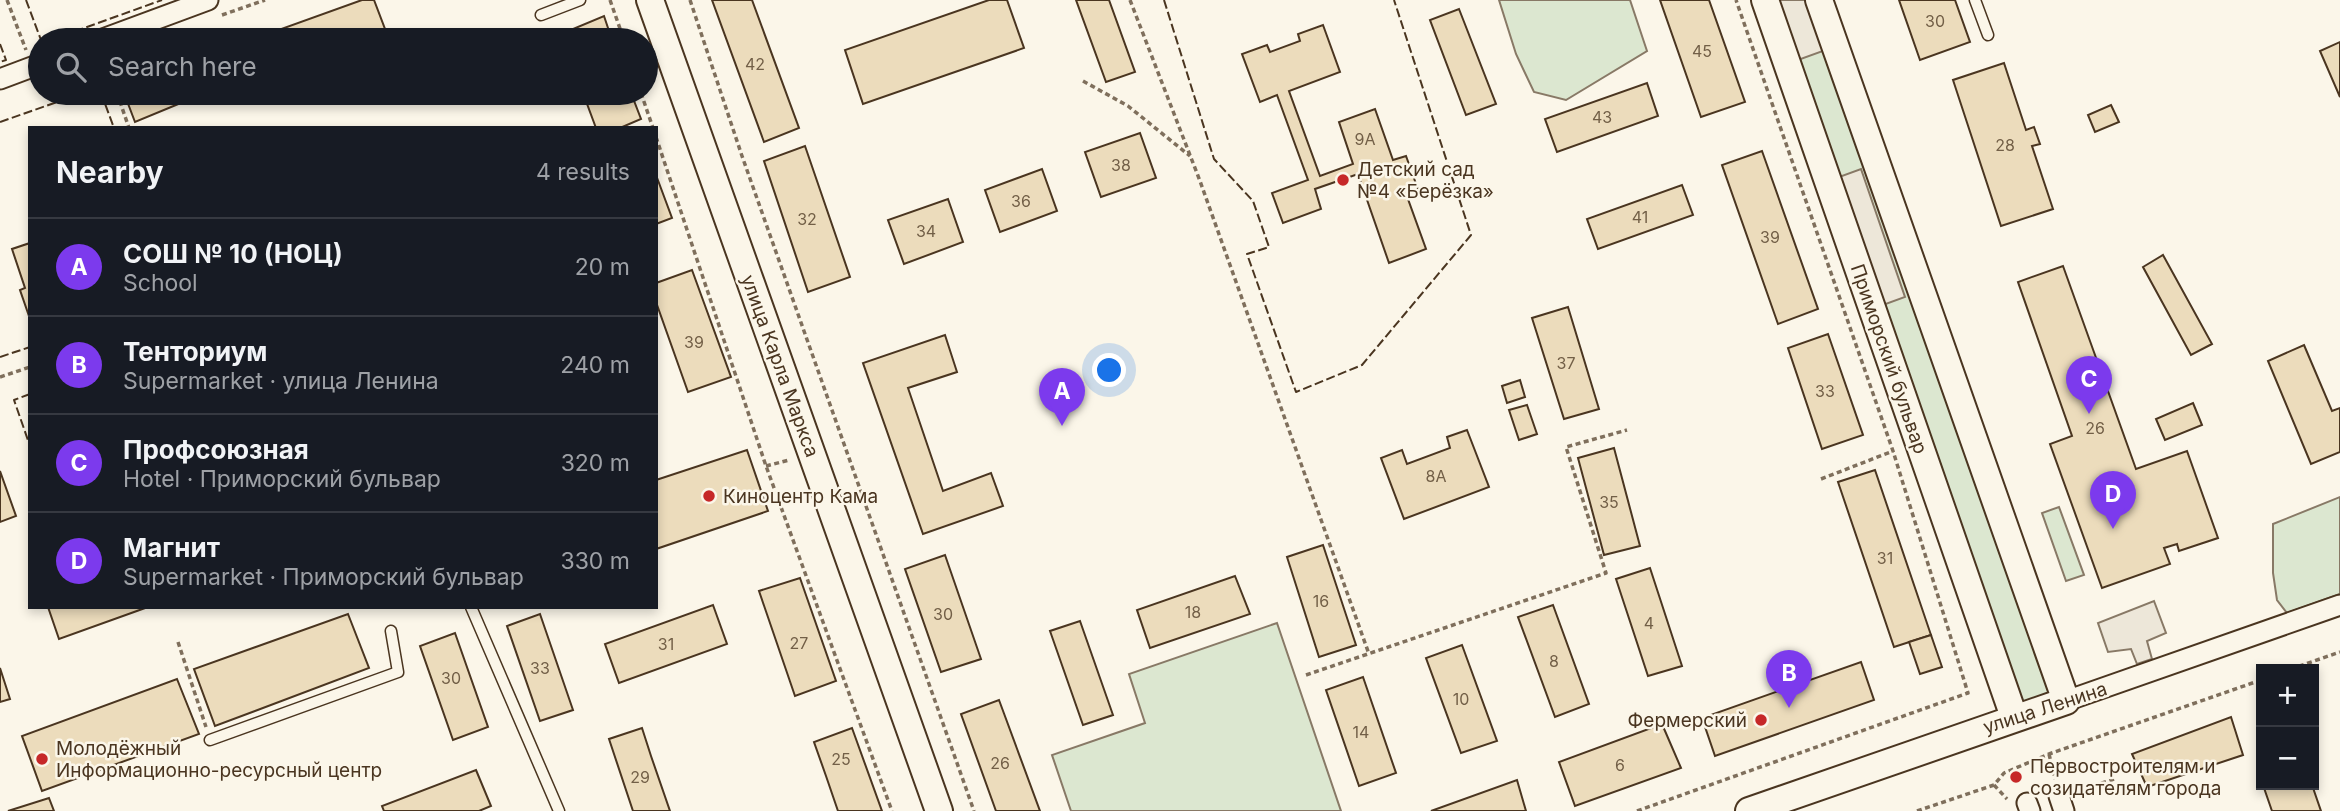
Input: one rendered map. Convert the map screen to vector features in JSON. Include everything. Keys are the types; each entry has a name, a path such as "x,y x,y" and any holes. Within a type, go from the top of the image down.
{"street":[{"path":"132,28 208,0"},
{"name":"улица Карла Маркса","path":"650,0 939,811"},
{"name":"Приморский бульвар","path":"1765,0 2014,717"},
{"path":"1819,0 2066,701"},
{"path":"0,79 28,68"},
{"name":"улица Ленина","path":"1749,811 2340,605"}],"lane":[{"path":"541,15 580,0"},
{"path":"1975,0 1988,35"},
{"path":"472,609 559,811"},
{"path":"210,740 398,672 391,631"}],"path":[{"path":"7,0 28,47"},
{"path":"610,0 620,28"},
{"path":"690,0 742,156 974,811"},
{"path":"1130,0 1191,157 1369,654"},
{"path":"1637,811 1968,693 1893,451 1736,0"},
{"path":"1083,81 1128,106 1191,157"},
{"path":"121,105 128,126"},
{"path":"645,105 652,126"},
{"path":"658,143 766,466 892,811"},
{"path":"0,377 28,368"},
{"path":"1306,675 1606,573 1566,447 1628,430"},
{"path":"1821,479 1893,451"},
{"path":"178,642 210,740"},
{"path":"2305,664 2340,652"},
{"path":"1917,811 1994,785 2004,773 2049,754 2256,682"}],"green space":[{"path":"1499,0 1630,0 1647,51 1566,100 1534,92 1516,54"},
{"path":"1765,0 1819,0 2066,701 2014,717"},
{"path":"2340,497 2340,594 2287,613 2277,600 2273,573 2273,524"},
{"path":"2059,507 2084,575 2066,581 2042,513"},
{"path":"1277,623 1341,811 1071,811 1052,755 1145,723 1129,674"}],"shaded area":[{"path":"1778,0 1806,0 1823,51 1798,60"},
{"path":"1861,169 1905,297 1883,305 1839,177"},
{"path":"2154,601 2166,633 2147,641 2152,659 2137,664 2131,649 2108,652 2098,623"}],"building":[{"path":"362,0 374,0 385,28 284,28"},
{"path":"712,0 752,0 799,128 764,142"},
{"path":"989,0 1007,0 1024,48 863,104 845,50"},
{"path":"1076,0 1109,0 1135,72 1106,82"},
{"path":"1660,0 1709,0 1745,102 1701,117"},
{"path":"1899,0 1955,0 1970,42 1920,60"},
{"path":"1459,9 1496,104 1466,115 1430,20"},
{"path":"604,16 608,28 575,28"},
{"path":"1323,25 1340,72 1289,91 1320,176 1353,164 1339,122 1375,109 1393,160 1406,156 1420,195 1408,199 1426,249 1389,263 1358,174 1315,189 1321,209 1283,223 1272,193 1308,180 1277,95 1260,102 1242,54 1267,45 1270,52 1300,41 1298,34"},
{"path":"2340,42 2340,97 2320,51"},
{"path":"2004,63 2026,130 2034,127 2040,144 2032,146 2053,209 2001,226 1953,80"},
{"path":"1647,83 1658,116 1557,152 1545,119"},
{"path":"129,105 176,105 135,122"},
{"path":"587,105 636,105 641,119 625,126 595,126"},
{"path":"2111,105 2119,122 2095,132 2088,115"},
{"path":"1140,133 1156,178 1101,197 1085,152"},
{"path":"805,146 850,277 808,292 764,161"},
{"path":"1762,151 1818,309 1778,324 1722,165"},
{"path":"1042,169 1057,211 1000,232 985,190"},
{"path":"658,180 672,218 658,223"},
{"path":"1682,185 1693,215 1598,249 1587,219"},
{"path":"948,199 963,242 904,264 888,220"},
{"path":"28,244 28,313 20,290 25,288 12,249"},
{"path":"2163,255 2212,344 2191,355 2143,267"},
{"path":"2063,266 2136,469 2187,451 2218,538 2179,551 2177,544 2164,548 2170,564 2102,588 2050,444 2072,436 2018,282"},
{"path":"692,270 731,377 688,392 658,308 658,282"},
{"path":"1568,307 1599,409 1564,419 1532,318"},
{"path":"1828,334 1863,435 1822,449 1788,348"},
{"path":"945,335 957,372 908,388 943,491 991,473 1003,506 923,534 863,363"},
{"path":"2304,345 2332,411 2340,408 2340,452 2311,464 2268,361"},
{"path":"1520,380 1525,397 1507,403 1502,386"},
{"path":"2193,403 2202,425 2165,440 2156,419"},
{"path":"1527,405 1537,434 1519,440 1509,410"},
{"path":"1467,430 1489,487 1404,519 1381,458 1402,450 1407,464 1450,448 1447,437"},
{"path":"1614,448 1640,546 1604,555 1578,458"},
{"name":"Киноцентр Кама","path":"747,450 768,511 658,548 658,479"},
{"path":"1875,470 1931,635 1894,647 1838,482"},
{"path":"0,471 16,516 0,522"},
{"path":"1323,545 1356,645 1319,657 1287,557"},
{"path":"945,555 981,659 941,672 905,569"},
{"path":"1650,568 1682,666 1648,676 1616,579"},
{"path":"1235,576 1250,614 1150,648 1137,610"},
{"path":"800,578 836,681 795,696 759,591"},
{"path":"713,605 727,644 619,683 605,644"},
{"path":"1553,605 1589,704 1555,717 1518,617"},
{"path":"49,609 142,609 59,639"},
{"path":"348,614 369,668 215,726 194,669"},
{"path":"540,614 573,710 540,721 507,626"},
{"path":"1080,621 1113,715 1083,725 1050,631"},
{"path":"455,633 488,727 453,740 420,646"},
{"path":"1931,635 1942,667 1920,674 1909,642"},
{"path":"1462,645 1497,741 1461,753 1426,658"},
{"path":"1861,662 1874,700 1715,756 1702,718"},
{"path":"0,668 10,699 0,702"},
{"path":"1363,677 1396,773 1359,786 1326,690"},
{"path":"177,679 199,734 42,791 22,736"},
{"path":"999,700 1040,811 996,811 961,714"},
{"path":"2231,717 2243,755 2147,787 2132,754"},
{"path":"1662,724 1681,768 1575,806 1559,762"},
{"path":"642,728 670,811 633,811 609,739"},
{"path":"852,728 882,811 838,811 814,742"},
{"path":"476,770 491,806 479,811 384,811 382,806"},
{"path":"1517,780 1526,811 1431,811"},
{"path":"2265,790 2314,790 2321,811 2272,811"},
{"path":"49,798 54,811 8,811"}],"fence":[{"path":"26,0 36,28"},
{"path":"84,28 162,0"},
{"path":"1164,0 1214,159 1253,201 1269,247 1247,254 1296,392 1362,365 1471,235 1394,0"},
{"path":"0,44 6,60 0,62"},
{"path":"0,122 49,105"},
{"path":"105,105 113,126"},
{"path":"0,357 28,348"},
{"path":"28,395 14,400 28,440"}],"place":[{"name":"Детский сад №4 «Берёзка»","path":"1343,180"},
{"name":"Профсоюзная","path":"2089,414"},
{"name":"СОШ № 10 (НОЦ)","path":"1062,426"},
{"name":"Киноцентр Кама","path":"709,496"},
{"name":"Магнит","path":"2113,529"},
{"name":"Тенториум","path":"1789,708"},
{"name":"Фермерский","path":"1761,720"},
{"name":"Молодёжный Информационно-ресурсный центр","path":"42,759"},
{"name":"Первостроителям и созидателям города","path":"2016,777"}]}
